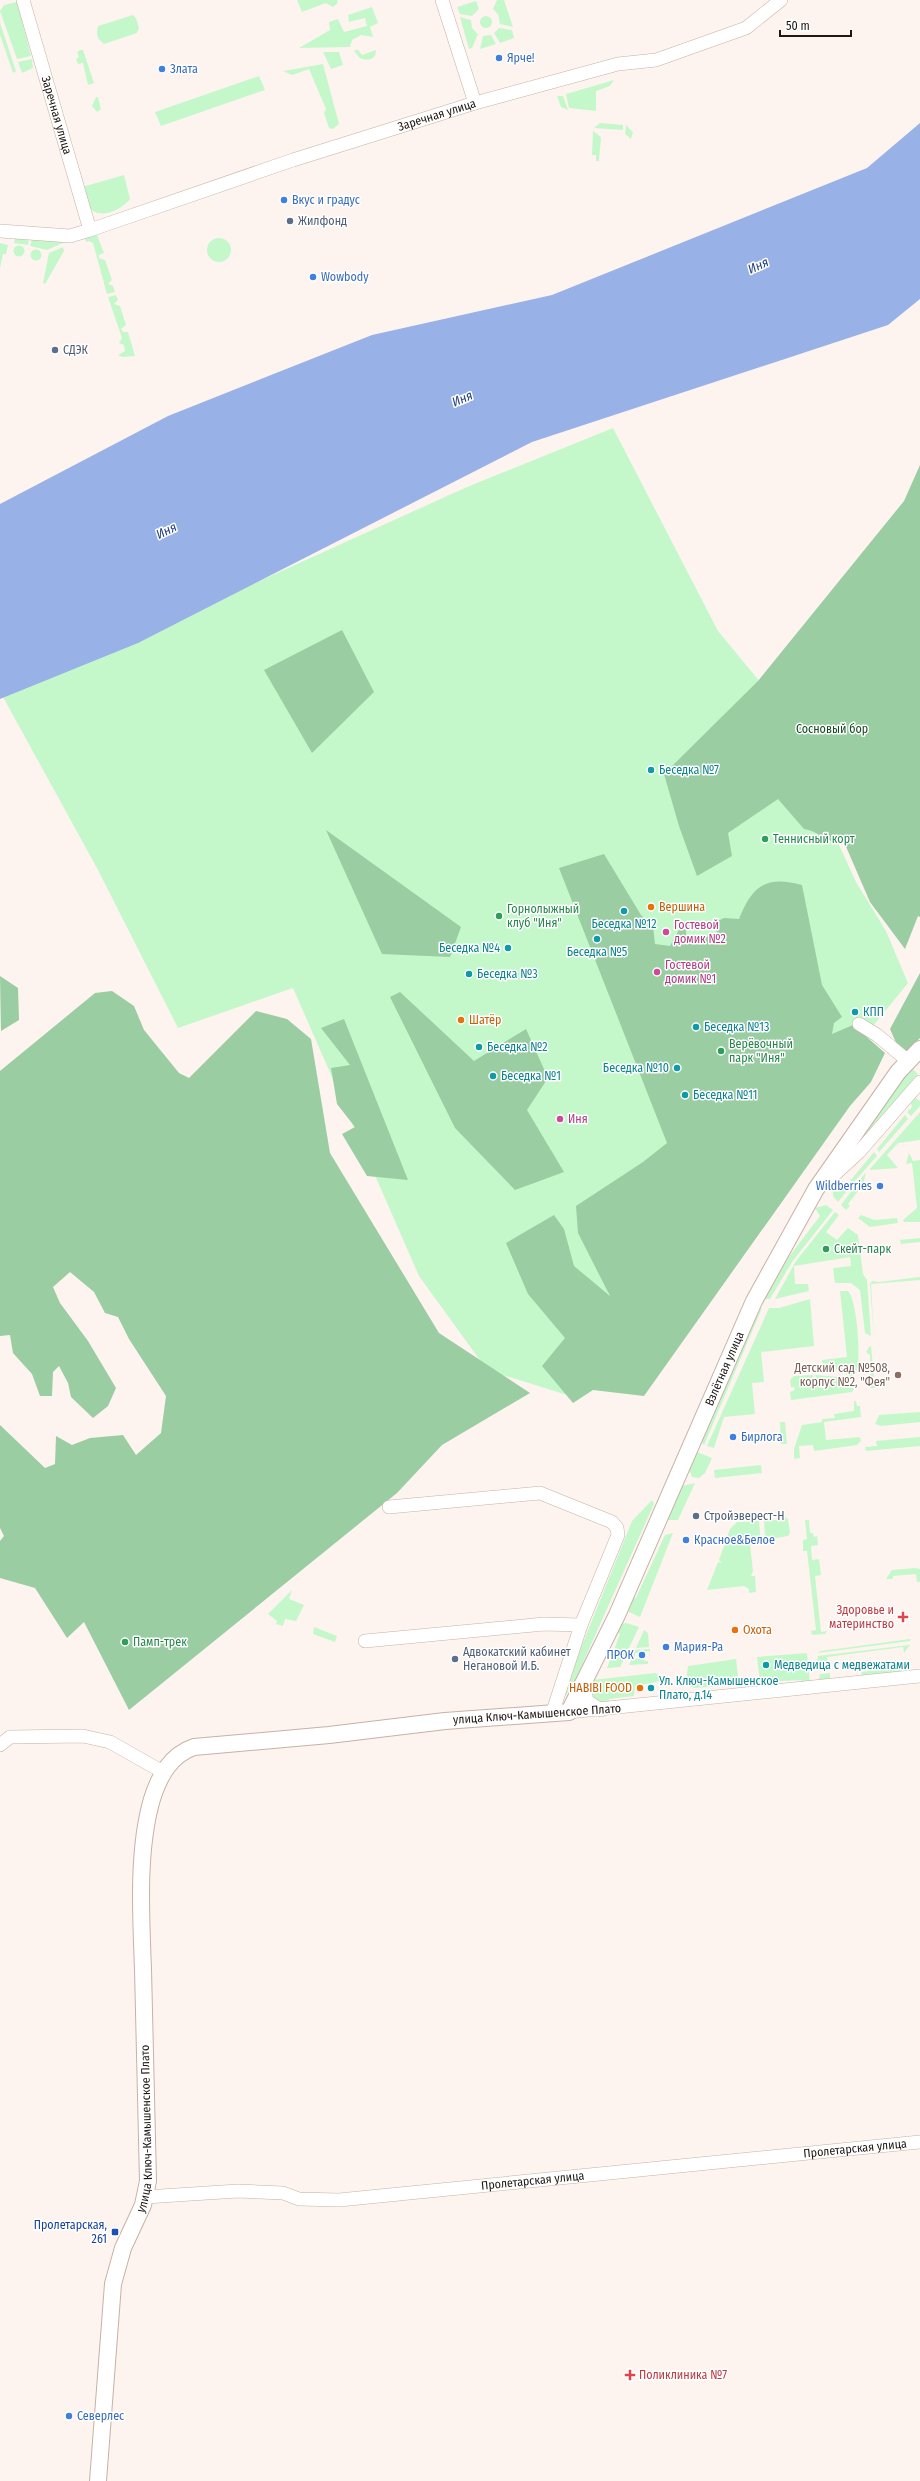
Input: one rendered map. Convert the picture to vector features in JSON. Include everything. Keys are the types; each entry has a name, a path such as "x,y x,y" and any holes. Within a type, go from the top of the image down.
{"main road":[{"name":"Взлётная улица","path":"569,1712 586,1682 754,1301 816,1189 908,1061 920,1049"},
{"name":"улица Ключ-Камышенское Плато","path":"98,2481 112,2284 118,2262 138,2218 145,2197 148,2181 142,1932 144,1854 149,1811 164,1772 177,1755 194,1747 329,1735 445,1721 569,1712"}],"street":[{"name":"Заречная улица","path":"23,0 90,230"},
{"path":"442,0 475,103"},
{"name":"Заречная улица","path":"0,231 70,236 293,160 475,103 618,64 656,60 746,28 781,0"},
{"path":"859,1024 876,1035 908,1061"},
{"path":"816,1189 827,1182 859,1152 920,1082"},
{"path":"389,1507 540,1493 612,1522 618,1528 618,1534 581,1625 552,1714"},
{"path":"365,1641 544,1624 581,1625"},
{"name":"улица Ключ-Камышенское Плато","path":"569,1712 601,1710 920,1676"},
{"path":"586,1682 585,1691 587,1701 601,1710"},
{"path":"0,1746 10,1737 83,1736 110,1742 164,1772"},
{"name":"Пролетарская улица","path":"145,2197 238,2191 283,2193 299,2199 339,2200 920,2142"}],"green space":[{"path":"297,0 337,0 338,3 333,7 326,3 302,12"},
{"path":"497,0 504,0 513,27 500,24 498,14 493,9"},
{"path":"476,1 479,9 472,16 460,14 457,7"},
{"path":"17,2 31,56 17,59 0,11 4,5"},
{"path":"372,7 378,23 370,27 373,37 361,35 352,40 350,47 299,48 330,30 329,22 338,19 344,32 367,26 365,18 349,22 348,15"},
{"path":"133,15 136,18 139,28 137,33 104,44 98,38 98,26"},
{"path":"486,16 490,18 492,22 490,26 486,28 482,26 480,22 482,18"},
{"path":"460,17 471,20 472,28 478,34 472,48 469,49"},
{"path":"0,23 16,71 13,73 0,35"},
{"path":"499,28 512,30 514,38 500,43 494,33"},
{"path":"491,35 496,44 480,49 483,36"},
{"path":"83,50 94,83 88,85 83,63 78,64 76,59 79,57 77,52"},
{"path":"354,50 358,50 362,55 376,50 375,56 371,59 365,60 359,57"},
{"path":"323,52 339,52 343,65 331,69"},
{"path":"32,59 33,68 22,73 18,62"},
{"path":"323,64 339,124 333,129 329,128 324,113 326,109 309,69 292,75 283,71"},
{"path":"259,76 265,90 161,126 155,112"},
{"path":"614,80 610,86 596,91 596,111 569,108 566,94"},
{"path":"557,96 563,96 568,110 561,107"},
{"path":"96,97 98,97 101,109 97,112 92,106"},
{"path":"600,123 623,125 623,130 594,128"},
{"path":"626,125 633,132 631,139 625,134"},
{"path":"593,131 601,137 599,161 596,161 596,155 592,155"},
{"path":"124,175 130,199 126,203 115,210 103,213 97,213 87,205 82,187"},
{"path":"97,235 104,253 99,255 99,258 105,260 112,280 108,284 113,286 115,292 107,294 93,243 89,241 86,242 85,238"},
{"path":"15,237 29,238 28,245 14,243"},
{"path":"219,238 224,239 230,245 230,255 224,261 219,262 214,261 208,255 207,250 208,245 214,239"},
{"path":"32,239 67,241 47,250 30,246"},
{"path":"0,243 8,245 6,254 3,254 0,268"},
{"path":"17,246 21,246 23,247 23,255 17,256 14,253 14,249"},
{"path":"63,247 64,251 45,284 43,283 49,253"},
{"path":"34,250 38,250 40,251 40,259 34,260 31,257 31,253"},
{"path":"116,295 118,300 114,304 120,306 126,325 121,329 123,332 128,332 135,356 122,357 118,355 125,351 124,345 119,343 122,338 108,297"},
{"name":"Горнолыжный клуб \"Иня\"","path":"613,428 718,631 770,694 856,882 886,931 908,983 873,1026 604,1269 623,1374 567,1395 487,1370 419,1276 293,988 178,1028 98,870 3,697 467,487"},
{"name":"Сосновый бор","path":"920,465 920,917 918,916 905,949 870,902 844,842 833,842 814,832 804,829 778,799 728,833 732,856 697,876 679,826 664,774 758,681 904,501"},
{"path":"342,630 374,692 312,753 264,670"},
{"path":"326,830 461,927 450,957 382,954"},
{"path":"604,854 641,915 653,927 655,944 670,946 684,921 687,938 717,936 716,922 724,918 739,919 749,898 762,886 779,881 802,885 822,985 842,1017 834,1023 832,1034 853,1025 885,1053 871,1082 850,1106 644,1396 593,1390 573,1403 542,1366 565,1338 528,1294 506,1243 554,1215 564,1229 574,1266 610,1296 578,1233 576,1206 643,1162 667,1143 559,868"},
{"path":"920,973 920,1038 902,1056 890,1029"},
{"path":"0,976 18,988 19,1020 1,1031"},
{"path":"112,991 134,1006 144,1030 179,1073 189,1078 256,1011 287,1019 311,1039 330,1153 439,1333 530,1393 442,1445 397,1493 129,1710 84,1622 67,1638 35,1588 0,1578 0,1541 4,1536 0,1528 0,1425 45,1468 55,1464 56,1436 72,1445 90,1438 123,1435 136,1455 161,1433 166,1396 129,1339 118,1317 105,1313 94,1292 70,1272 53,1287 60,1303 88,1341 116,1388 108,1406 93,1418 71,1397 68,1383 59,1366 53,1372 52,1396 40,1396 32,1374 13,1353 10,1335 0,1336 0,1071 95,993"},
{"path":"400,992 474,1061 526,1029 548,1078 527,1110 564,1172 515,1190 455,1128 390,997"},
{"path":"344,1019 408,1180 367,1176 342,1134 355,1127 337,1104 331,1068 350,1065 321,1028"},
{"path":"911,1067 918,1074 860,1142 862,1149 855,1146"},
{"path":"914,1097 920,1101 920,1106 911,1116 907,1112 912,1107 910,1099"},
{"path":"920,1112 920,1140 898,1143 887,1155 898,1168 869,1170"},
{"path":"905,1115 908,1119 879,1152 877,1149"},
{"path":"874,1152 877,1156 854,1182 850,1181"},
{"path":"909,1153 913,1161 920,1160 920,1222 904,1222 903,1220 917,1208 912,1163 906,1164"},
{"path":"866,1172 863,1185 848,1204 850,1206 846,1210 841,1205"},
{"path":"849,1182 852,1184 838,1202 833,1196 833,1190 844,1188"},
{"path":"826,1205 833,1210 792,1262 770,1299 763,1299 763,1287 772,1287 788,1258 820,1216 815,1208"},
{"path":"835,1212 839,1215 826,1232 837,1240 848,1228 858,1235 863,1274 867,1280 871,1336 865,1333 860,1290 851,1283 835,1283 833,1268 851,1266 850,1257 794,1266 795,1284 808,1284 809,1291 775,1299 796,1261"},
{"path":"861,1215 875,1220 897,1218 898,1223 870,1227 858,1218"},
{"path":"920,1238 920,1242 901,1244 900,1240"},
{"path":"920,1277 920,1280 871,1284 874,1338 870,1284 872,1281 879,1282"},
{"path":"840,1291 848,1291 854,1305 856,1315 859,1359 852,1379 844,1372 822,1364 822,1360 847,1357"},
{"path":"810,1299 814,1346 761,1352 764,1382 752,1383 755,1414 724,1417 714,1448 707,1446 769,1308 779,1308"},
{"path":"762,1308 704,1445 700,1440 755,1311"},
{"path":"871,1346 875,1388 871,1388 870,1355 866,1352"},
{"path":"813,1375 814,1378 816,1378 815,1375 838,1377 854,1389 852,1392 791,1400 790,1392 795,1390 794,1387 791,1387 790,1380 794,1376"},
{"path":"854,1401 856,1401 857,1406 860,1406 861,1417 824,1422 826,1440 860,1437 861,1441 857,1445 814,1451 813,1445 799,1446 800,1458 794,1459 794,1449 802,1425 822,1422 822,1419 835,1418 834,1414 854,1411"},
{"path":"920,1412 920,1422 881,1426 875,1424 879,1415"},
{"path":"780,1422 785,1422 787,1444 781,1444"},
{"path":"920,1437 920,1446 866,1451 865,1447 877,1446 876,1441"},
{"path":"697,1452 712,1458 705,1473 699,1478 692,1477 688,1467 694,1454"},
{"path":"761,1465 762,1473 715,1478 714,1470"},
{"path":"695,1483 678,1520 666,1520 673,1488"},
{"path":"652,1500 654,1504 572,1687 566,1695 562,1695 632,1521"},
{"path":"785,1517 788,1519 790,1533 788,1536 769,1539 769,1536 765,1536 764,1521 785,1519"},
{"path":"805,1520 809,1520 810,1533 813,1533 814,1537 817,1536 818,1545 811,1546 812,1560 819,1559 821,1575 815,1576 821,1632 827,1631 825,1634 812,1635 811,1631 816,1630 807,1551 803,1551 803,1540 807,1539"},
{"path":"759,1521 761,1543 750,1545 753,1571 751,1576 755,1576 756,1592 749,1593 749,1589 744,1586 707,1590 718,1562 722,1563 719,1560 730,1529 737,1522"},
{"path":"673,1533 640,1617 629,1612 626,1608 630,1595 636,1598 665,1535"},
{"path":"920,1569 920,1582 917,1582 916,1574 893,1576 893,1579 886,1579 892,1570"},
{"path":"292,1590 289,1599 304,1605 296,1621 285,1619 283,1626 276,1624 277,1621 268,1614"},
{"path":"626,1623 639,1627 620,1667 607,1668 620,1634 615,1630 621,1624"},
{"path":"314,1627 337,1636 335,1642 313,1634"},
{"path":"644,1630 648,1633 649,1647 636,1648"},
{"path":"910,1639 910,1641 817,1653 821,1651"},
{"path":"910,1645 904,1653 903,1647 827,1657 828,1663 819,1663 817,1660 818,1656"},
{"path":"650,1649 649,1658 649,1651 635,1653 635,1659 643,1659 644,1661 648,1661 648,1664 629,1665 635,1650"},
{"path":"807,1653 810,1683 801,1683 801,1680 760,1682 757,1657"},
{"path":"736,1659 739,1684 696,1688 690,1687 686,1681 688,1666"},
{"path":"909,1666 906,1672 821,1681 819,1679 820,1674 830,1673 830,1679 862,1676 861,1672"},
{"path":"655,1673 661,1676 661,1681 635,1686 634,1696 609,1699 609,1703 604,1704 591,1696 592,1680"}],"water":[{"name":"Иня","path":"920,123 920,299 888,325 532,442 138,643 0,699 0,504 168,416 372,335 552,295 867,168"}],"place":[{"name":"Ярче!","path":"499,58"},
{"name":"Злата","path":"162,69"},
{"name":"Вкус и градус","path":"284,200"},
{"name":"Жилфонд","path":"290,221"},
{"name":"Wowbody","path":"313,277"},
{"name":"СДЭК","path":"55,350"},
{"name":"Беседка №7","path":"651,770"},
{"name":"Теннисный корт","path":"765,839"},
{"name":"Вершина","path":"651,907"},
{"name":"Беседка №12","path":"624,911"},
{"name":"Горнолыжный клуб \"Иня\"","path":"499,916"},
{"name":"Гостевой домик №2","path":"666,932"},
{"name":"Беседка №5","path":"597,939"},
{"name":"Беседка №4","path":"508,948"},
{"name":"Гостевой домик №1","path":"657,972"},
{"name":"Беседка №3","path":"469,974"},
{"name":"КПП","path":"855,1012"},
{"name":"Шатёр","path":"461,1020"},
{"name":"Беседка №13","path":"696,1027"},
{"name":"Беседка №2","path":"479,1047"},
{"name":"Верёвочный парк \"Иня\"","path":"721,1051"},
{"name":"Беседка №10","path":"677,1068"},
{"name":"Беседка №1","path":"493,1076"},
{"name":"Беседка №11","path":"685,1095"},
{"name":"Иня","path":"560,1119"},
{"name":"Wildberries","path":"880,1186"},
{"name":"Скейт-парк","path":"826,1249"},
{"name":"Детский сад №508, корпус №2, \"Фея\"","path":"898,1375"},
{"name":"Бирлога","path":"733,1437"},
{"name":"Стройэверест-Н","path":"696,1516"},
{"name":"Красное&Белое","path":"686,1540"},
{"name":"Здоровье и материнство","path":"903,1617"},
{"name":"Охота","path":"735,1630"},
{"name":"Памп-трек","path":"125,1642"},
{"name":"Мария-Ра","path":"666,1647"},
{"name":"ПРОК","path":"642,1655"},
{"name":"Адвокатский кабинет Негановой И.Б.","path":"455,1659"},
{"name":"Медведица с медвежатами","path":"766,1665"},
{"name":"HABIBI FOOD","path":"640,1688"},
{"name":"Ул. Ключ-Камышенское Плато, д.14","path":"651,1688"},
{"name":"Пролетарская, 261","path":"115,2232"},
{"name":"Поликлиника №7","path":"630,2375"},
{"name":"Северлес","path":"69,2416"}]}
